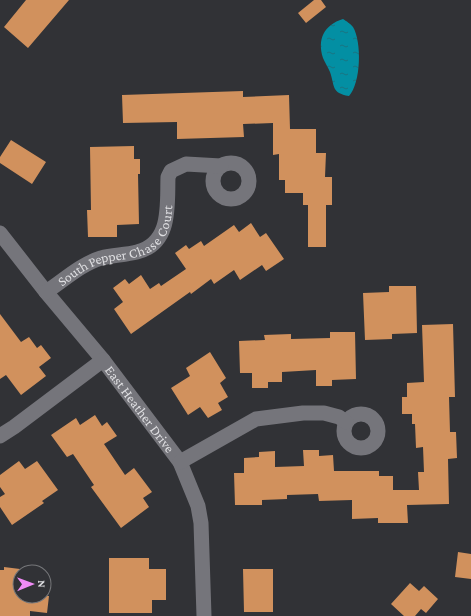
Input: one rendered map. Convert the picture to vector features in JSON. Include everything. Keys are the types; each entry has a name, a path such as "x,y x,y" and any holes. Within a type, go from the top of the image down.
{"street":[{"name":"South Pepper Chase Court","path":"46,292 92,262 101,258 138,252 148,248 158,241 165,227 168,177 171,171 186,164 221,166"},
{"name":"East Heather Drive","path":"0,233 46,292 103,360 180,462 198,506 201,523 204,616"},
{"path":"0,436 103,360"},
{"path":"180,462 256,419 303,413 324,413 339,417 346,422"}],"water":[{"path":"343,19 353,27 358,42 359,52 356,82 349,96 343,95 336,91 321,51 322,39 327,29 331,25"}],"building":[{"path":"26,0 69,0 28,48 4,27"},
{"path":"314,0 321,0 326,7 306,23 298,13"},
{"path":"243,91 243,97 289,95 290,129 316,129 316,153 326,153 325,177 332,177 332,205 326,205 326,247 308,247 308,205 303,205 303,193 285,193 285,180 279,180 279,154 273,155 273,123 243,124 244,137 177,139 177,122 123,123 122,95"},
{"path":"11,140 46,162 32,184 0,163 0,157"},
{"path":"134,146 134,159 140,159 140,174 138,174 139,224 117,225 117,237 88,237 87,210 91,210 90,147"},
{"path":"251,223 260,237 266,233 284,259 266,271 262,265 240,280 234,270 214,284 211,279 131,334 114,309 123,302 113,288 125,279 129,284 141,275 150,289 159,283 161,286 186,269 175,253 186,245 189,249 201,241 204,246 234,225 239,232"},
{"path":"389,286 416,286 417,333 392,334 392,339 365,340 363,293 389,292"},
{"path":"0,314 21,342 29,337 37,348 41,345 51,358 39,367 46,376 21,395 6,375 0,379"},
{"path":"453,324 455,397 449,397 450,432 456,432 457,458 448,459 449,504 407,505 408,523 378,523 378,518 352,519 352,500 319,501 318,494 287,495 287,499 262,500 262,505 235,505 234,473 244,473 244,458 259,457 259,452 275,451 275,467 304,466 303,450 319,450 319,456 333,455 334,471 379,471 379,476 393,476 393,490 419,490 418,472 424,472 423,447 416,448 415,424 412,424 412,414 402,414 402,397 407,397 407,383 424,382 422,325"},
{"path":"330,332 355,332 356,379 332,380 332,386 316,386 316,370 282,372 282,382 268,382 268,388 252,388 252,373 240,373 239,341 265,340 264,335 291,334 291,339 330,338"},
{"path":"210,352 226,378 220,383 228,397 218,403 222,410 208,418 200,407 188,415 171,388 190,376 186,368"},
{"path":"95,415 102,426 107,422 117,436 104,444 125,475 134,468 152,492 143,498 149,507 121,528 91,487 94,485 73,454 67,457 51,435 76,418 80,425"},
{"path":"19,461 25,469 37,461 58,490 42,501 44,503 12,525 0,507 0,497 5,494 0,487 0,475"},
{"path":"458,552 471,554 471,579 455,577"},
{"path":"109,558 149,558 149,569 166,569 166,600 152,600 152,613 109,613"},
{"path":"4,567 12,568 12,604 48,604 47,613 30,611 30,616 0,616 0,570 4,570"},
{"path":"243,569 273,569 273,612 244,612"},
{"path":"410,583 419,591 424,586 438,599 426,613 421,609 415,616 404,616 391,604"}]}
